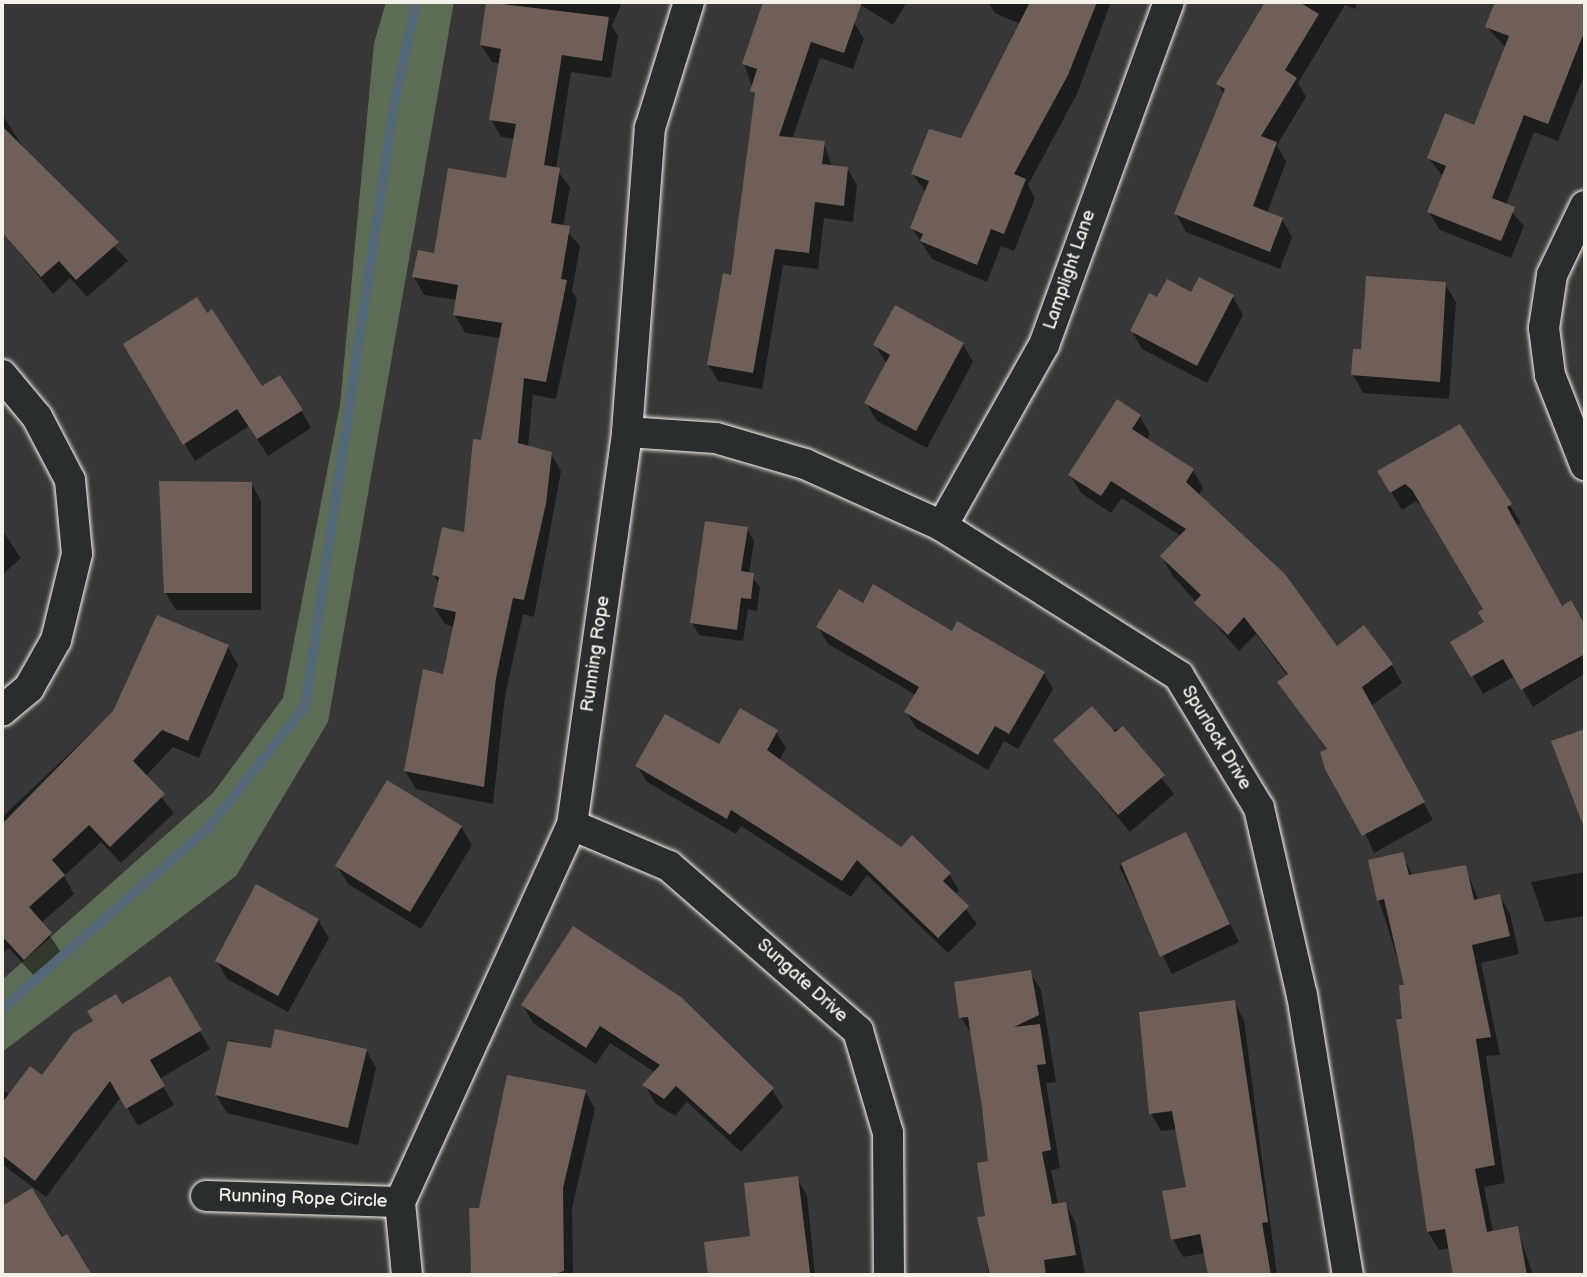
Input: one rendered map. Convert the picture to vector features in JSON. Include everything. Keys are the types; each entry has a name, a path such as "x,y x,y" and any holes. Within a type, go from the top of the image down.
{"street":[{"name":"Running Rope","path":"400,1202 572,825 627,432 650,128 689,2"},
{"name":"Lamplight Lane","path":"942,526 1044,345 1169,2"},
{"path":"1585,206 1552,275 1544,328 1550,375 1585,465"},
{"path":"2,374 37,417 70,480 77,554 56,640 29,688 2,711"},
{"name":"Spurlock Drive","path":"627,432 716,438 806,464 942,526 1179,676 1259,808 1301,995 1348,1275"},
{"name":"Sungate Drive","path":"572,825 669,866 858,1031 888,1133 889,1275"},
{"name":"Running Rope Circle","path":"206,1196 400,1202"},
{"path":"400,1202 407,1275"}],"green space":[{"path":"386,2 454,2 328,722 236,876 2,1052 2,980 213,793 283,698 340,405 374,43"}],"building":[{"path":"486,2 609,17 602,61 562,55 544,165 560,168 551,223 570,226 561,279 567,280 546,382 524,378 518,443 552,452 546,504 524,600 513,598 496,678 484,787 404,771 423,669 443,674 456,612 433,607 439,577 432,575 442,527 464,532 473,439 481,440 502,323 453,315 458,285 412,277 418,250 434,253 448,168 506,178 516,124 489,120 501,49 480,45"},
{"path":"763,2 862,2 844,53 811,42 779,136 825,141 822,164 848,167 844,206 815,202 809,253 775,249 753,373 707,365 723,273 731,275 755,93 750,91 757,69 742,64"},
{"path":"1030,2 1097,2 1068,75 1014,174 1026,179 1004,234 991,229 977,265 920,241 923,234 910,228 929,181 911,174 929,129 961,138"},
{"path":"1265,2 1299,2 1319,14 1285,70 1297,78 1261,136 1277,142 1253,206 1283,218 1270,252 1174,214 1225,89 1216,84"},
{"path":"1495,2 1585,2 1585,30 1548,124 1524,115 1492,198 1515,207 1501,241 1427,212 1446,166 1427,158 1445,113 1474,125 1509,36 1485,27"},
{"path":"2,126 119,242 76,280 59,261 41,277 2,232"},
{"path":"1366,276 1446,282 1440,382 1351,375 1353,349 1361,349"},
{"path":"1199,277 1234,295 1197,366 1130,331 1149,293 1157,297 1167,279 1191,292"},
{"path":"197,297 207,313 212,309 262,386 280,375 303,410 257,439 237,409 183,445 123,344"},
{"path":"895,305 964,343 916,431 864,403 890,355 873,345"},
{"path":"1117,399 1141,415 1132,429 1194,469 1186,482 1285,574 1337,646 1364,625 1393,664 1362,687 1425,802 1362,836 1325,769 1320,752 1327,749 1277,682 1288,674 1244,617 1228,635 1194,603 1201,595 1160,556 1186,529 1111,481 1101,496 1068,475"},
{"path":"1460,424 1512,504 1507,507 1562,606 1571,600 1585,625 1585,654 1521,690 1503,659 1471,677 1450,642 1484,622 1478,612 1483,609 1412,490 1405,484 1390,493 1377,471"},
{"path":"159,481 252,482 252,593 164,593"},
{"path":"705,521 748,527 741,571 754,573 751,599 741,598 737,630 690,623"},
{"path":"873,584 952,631 957,621 1045,672 1009,734 995,726 978,755 904,712 919,687 816,627 839,589 863,603"},
{"path":"157,615 229,645 188,741 162,730 133,761 165,794 110,847 89,825 52,860 65,875 29,907 52,933 24,960 2,936 2,824 113,711"},
{"path":"1092,706 1115,732 1123,726 1165,775 1118,815 1053,740"},
{"path":"740,708 778,730 767,750 901,847 912,835 951,873 943,881 969,906 938,938 857,860 842,881 731,810 727,819 635,766 665,714 719,744"},
{"path":"1585,729 1585,825 1583,825 1551,741"},
{"path":"387,780 462,826 410,912 335,866"},
{"path":"1186,832 1230,924 1160,957 1121,863"},
{"path":"1403,852 1409,875 1466,865 1474,900 1500,894 1510,936 1472,945 1491,1037 1476,1039 1495,1165 1475,1169 1487,1232 1518,1226 1527,1275 1453,1275 1445,1229 1427,1232 1396,1019 1402,1019 1399,985 1404,985 1384,899 1377,901 1368,860"},
{"path":"256,884 319,919 278,996 215,961"},
{"path":"573,926 681,997 774,1088 730,1135 676,1086 664,1099 642,1085 660,1065 600,1026 586,1048 521,1005"},
{"path":"1031,970 1039,1015 1014,1027 1040,1024 1046,1064 1037,1065 1051,1150 1042,1152 1052,1204 1066,1202 1076,1255 1044,1260 1046,1275 990,1275 977,1217 985,1216 977,1163 988,1161 982,1108 968,1017 959,1018 954,982"},
{"path":"170,976 202,1030 150,1060 165,1086 126,1109 110,1081 35,1181 2,1155 2,1103 30,1066 42,1075 73,1033 93,1021 87,1011 116,994 122,1004"},
{"path":"1235,1000 1268,1222 1262,1223 1271,1275 1208,1275 1200,1234 1171,1240 1162,1191 1186,1187 1172,1111 1149,1114 1139,1012"},
{"path":"275,1029 367,1049 348,1128 215,1095 228,1041 271,1048"},
{"path":"507,1075 586,1090 563,1188 564,1271 552,1275 471,1275 469,1208 479,1208"},
{"path":"798,1176 810,1273 708,1275 704,1242 750,1236 744,1183"},
{"path":"32,1188 62,1237 67,1234 92,1275 2,1275 2,1206"}],"waterway":[{"path":"2,1009 209,827 305,706 394,105 416,2"}]}
